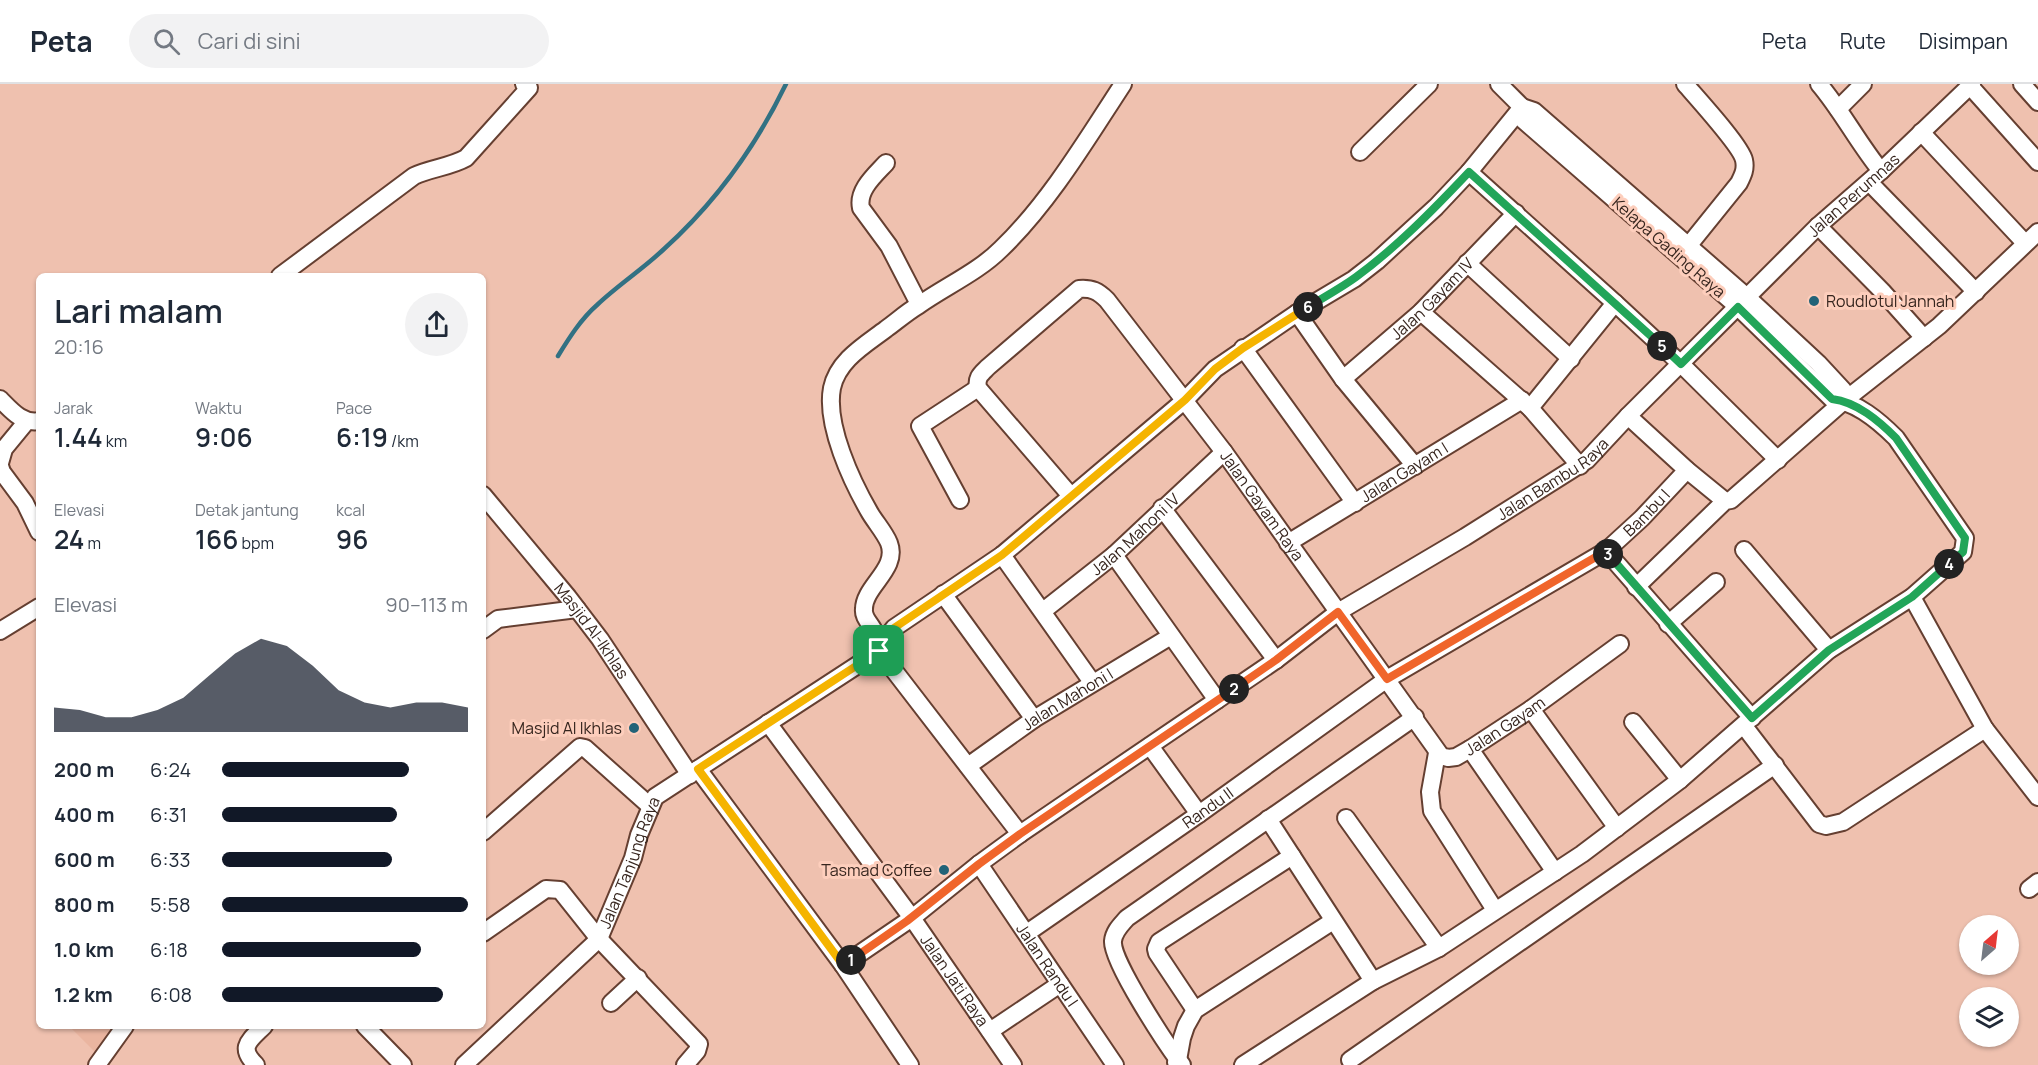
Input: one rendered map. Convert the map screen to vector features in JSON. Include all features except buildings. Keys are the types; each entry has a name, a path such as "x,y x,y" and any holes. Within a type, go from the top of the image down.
{"street":[{"path":"1020,834 879,651 874,630 864,614 863,606 885,571 891,555 890,544 852,478 836,432 831,407 832,387 840,368 850,357 919,304 958,281 1001,249 1049,194 1123,84"},
{"path":"1360,152 1429,84"},
{"path":"879,651 882,643 894,628 1002,555 1185,400 1215,369 1297,313 1354,279 1377,261 1436,207 1469,172 1522,107 1499,84"},
{"path":"1685,84 1735,144 1744,158 1745,171 1739,183 1689,245"},
{"path":"1819,84 1865,152 1875,176 1976,292"},
{"path":"1838,109 1863,84"},
{"path":"2022,84 2038,102"},
{"path":"284,273 414,176 466,158 528,85"},
{"path":"1971,85 2038,162"},
{"name":"Jalan Perumnas","path":"1742,302 1818,226 1875,176 1971,85"},
{"name":"Kelapa Gading Raya","path":"1243,1065 1373,981 1438,948 1555,872 1617,828 1680,780 1829,650 1912,597 1963,552 1965,538 1896,438 1871,416 1845,400 1832,399 1742,302 1689,245 1534,111 1522,107 1523,120 1742,302"},
{"path":"1636,587 1725,501 1731,500 1845,400 1924,338 2032,238 1921,132"},
{"path":"886,163 865,188 860,201 861,208 890,246 919,304"},
{"path":"1469,172 1681,364 1778,460"},
{"name":"Jalan Gayam IV","path":"1343,379 1421,312 1516,213"},
{"path":"1818,226 1924,338"},
{"path":"1467,263 1571,359"},
{"name":"Jalan Gayam Raya","path":"978,388 978,377 988,367 1079,289 1089,288 1098,291 1224,452 1338,612"},
{"name":"Jalan Bambu Raya","path":"843,965 912,918 1020,834 1276,660 1338,612 1580,466 1742,302"},
{"name":"Jalan Gayam I","path":"1288,543 1415,466 1526,404 1571,359 1615,303"},
{"path":"1421,312 1526,404 1580,466"},
{"path":"1297,313 1343,379 1415,466"},
{"path":"1243,348 1354,504"},
{"path":"960,500 920,426 978,388 1071,496"},
{"path":"0,399 18,416 33,421 4,449 0,464 2,472 25,503 36,526"},
{"path":"1628,416 1725,501"},
{"name":"Jalan Mahoni IV","path":"1043,611 1114,555 1224,452"},
{"name":"Bambu I","path":"1387,679 1606,551 1642,518 1687,470"},
{"name":"Masjid Al-Ikhlas","path":"486,499 600,639 694,772 843,965 910,1065"},
{"path":"1162,508 1276,660"},
{"path":"1744,550 1829,650"},
{"path":"1606,551 1748,722 1796,796 1819,824 1826,826 1844,822 1985,729"},
{"path":"1002,555 1092,682"},
{"path":"1114,555 1218,700"},
{"path":"1668,624 1716,582"},
{"path":"943,594 1034,719"},
{"path":"1912,597 1985,729 2038,797"},
{"path":"0,631 36,609"},
{"path":"486,628 498,619 577,609"},
{"path":"1338,612 1415,717 1437,753 1430,792 1432,811 1495,910"},
{"name":"Jalan Mahoni I","path":"968,766 1034,719 1171,636"},
{"name":"Jalan Gayam","path":"1437,753 1448,758 1456,757 1470,749 1531,709 1620,645"},
{"name":"Jalan Tanjung Raya","path":"464,1065 599,939 633,858 655,797 879,651"},
{"name":"Randu II","path":"1027,933 1199,814 1387,679"},
{"path":"1531,709 1617,828"},
{"path":"1177,1063 1121,969 1114,951 1113,940 1118,928 1127,918 1415,717"},
{"path":"1633,722 1680,780"},
{"name":"Jalan Jati Raya","path":"768,723 912,918 1013,1065"},
{"path":"1150,746 1199,814"},
{"path":"486,829 580,747 585,748 650,806"},
{"path":"1470,749 1555,872"},
{"path":"1350,1060 1775,765"},
{"path":"1346,818 1438,948"},
{"path":"1268,819 1373,981"},
{"path":"1195,1010 1157,953 1156,949 1160,942 1292,856"},
{"name":"Jalan Randu I","path":"979,864 1115,1065"},
{"path":"486,931 546,889 555,888 564,895 599,939 699,1044 697,1051 685,1065"},
{"path":"1177,1063 1182,1038 1195,1010 1333,921"},
{"path":"612,1003 638,978"},
{"path":"990,1031 1060,984"},
{"path":"97,1065 123,1029"},
{"path":"256,1065 249,1058 246,1046 261,1029"},
{"path":"368,1029 403,1065"}],"shaded area":[{"path":"72,1029 111,1029 96,1053"}],"waterway":[{"path":"558,356 591,310 664,249 717,193 748,151 786,84"}],"place":[{"name":"Roudlotul Jannah","path":"1814,301"},
{"name":"Masjid Al Ikhlas","path":"634,728"},
{"name":"Tasmad Coffee","path":"944,870"}],"route":[{"path":"1469,172 1681,364 1738,307 1832,399 1845,400 1871,416 1896,438 1965,538 1963,552 1912,597 1829,650 1752,718 1606,551 1387,679 1338,612 1276,660 1020,834 907,921 843,965 698,769 879,651 882,643 894,628 1002,555 1185,400 1215,369 1297,313 1354,279 1377,261 1436,207 1469,172"}]}
